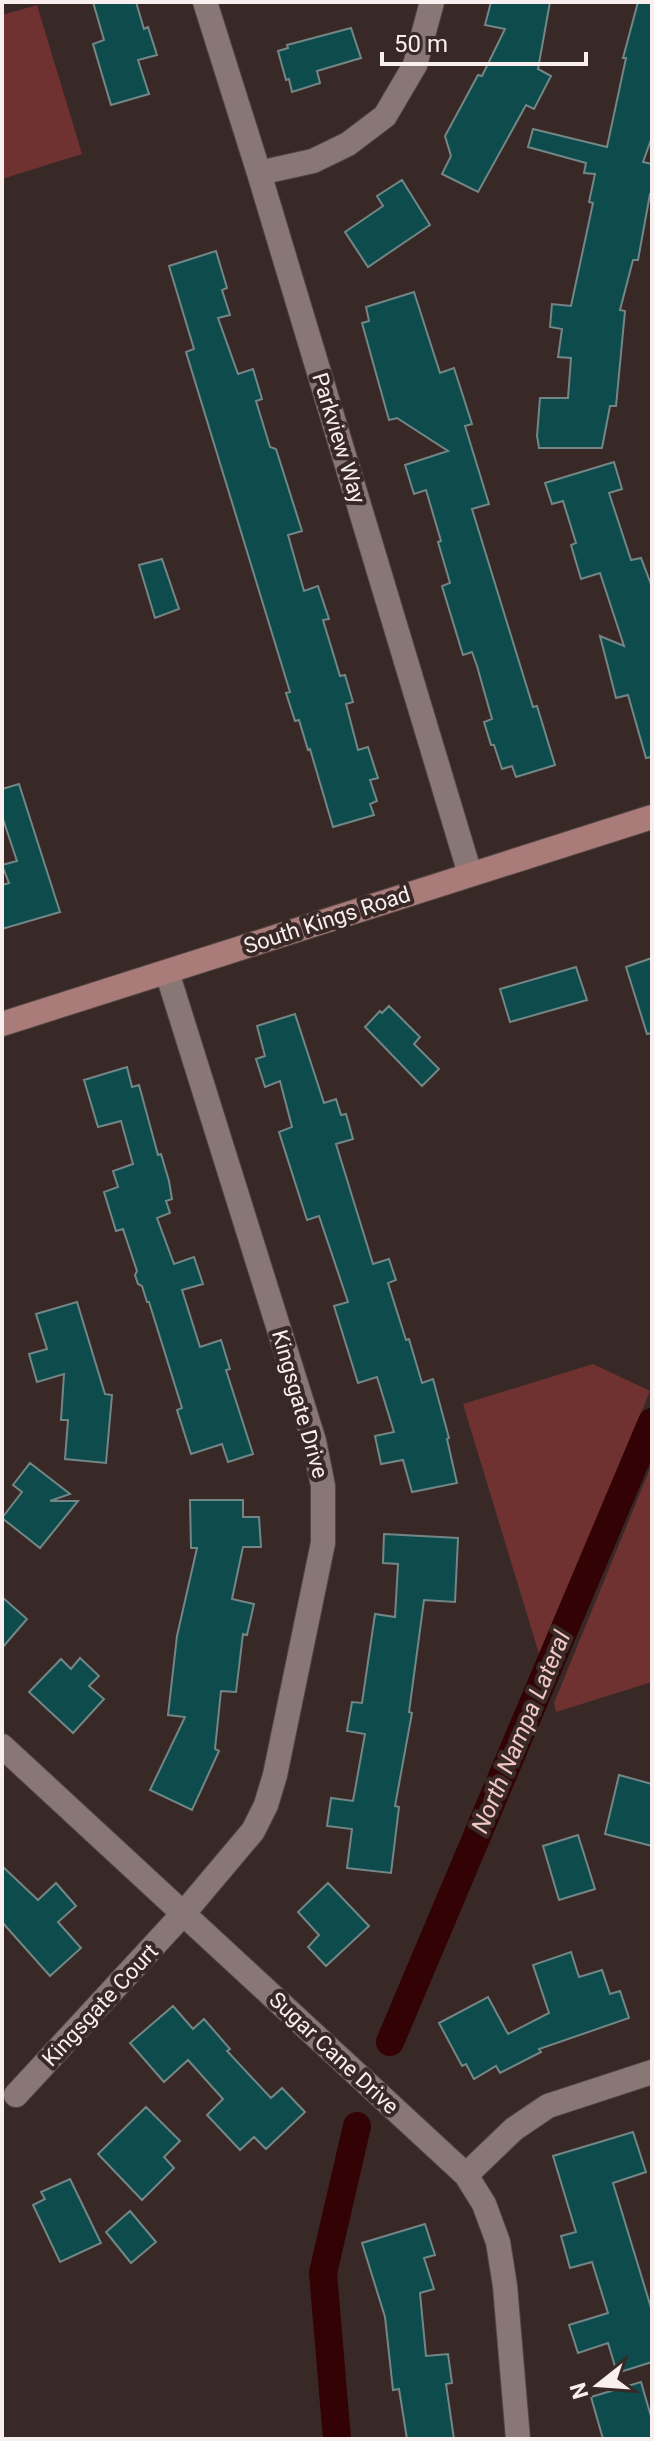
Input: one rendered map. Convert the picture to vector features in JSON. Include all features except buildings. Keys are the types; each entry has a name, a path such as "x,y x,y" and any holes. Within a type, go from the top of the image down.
{"main road":[{"name":"South Kings Road","path":"2,1024 652,817"}],"street":[{"name":"Parkview Way","path":"205,2 470,874"},
{"path":"259,173 313,161 348,144 385,116 415,65 432,2"},
{"name":"Kingsgate Drive","path":"167,972 303,1406 323,1486 323,1543 275,1775 266,1805 253,1831 183,1914"},
{"name":"Sugar Cane Drive","path":"2,1746 466,2175 484,2204 498,2242 505,2286 518,2439"},
{"name":"Kingsgate Court","path":"16,2095 183,1914"},
{"path":"466,2175 514,2129 548,2106 652,2072"}],"shaded area":[{"path":"37,5 82,154 2,179 2,15"},
{"path":"593,1364 650,1391 540,1657 463,1404"},
{"path":"652,1464 652,1682 556,1712 554,1703"}],"waterway":[{"name":"North Nampa Lateral","path":"390,2042 652,1422"},
{"name":"North Nampa Lateral","path":"337,2439 323,2273 357,2126"}]}
